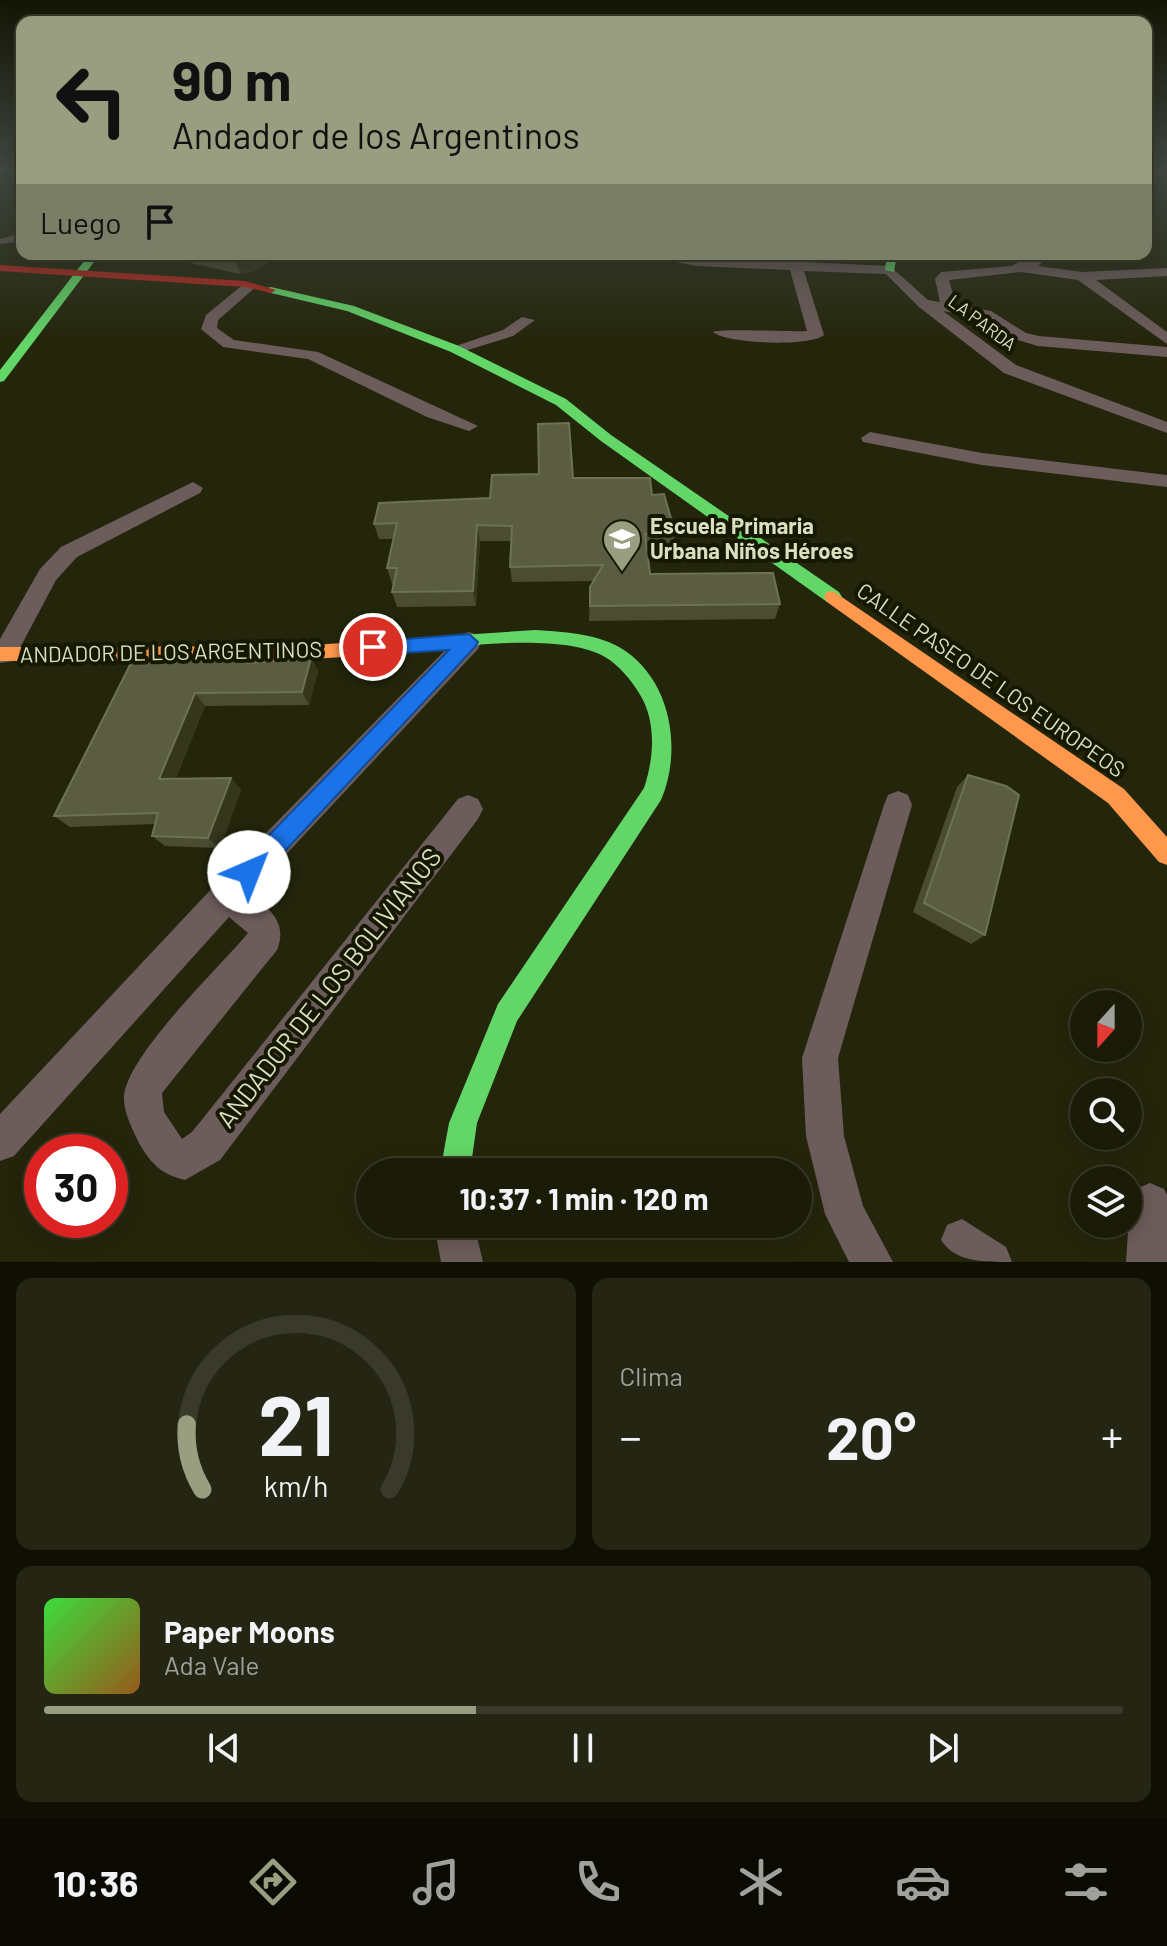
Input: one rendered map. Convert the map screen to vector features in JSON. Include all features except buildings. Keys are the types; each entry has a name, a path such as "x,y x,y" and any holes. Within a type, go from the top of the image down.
{"street":[{"path":"16,239 5,242 16,243"},
{"path":"683,260 747,264 891,262"},
{"path":"949,307 943,296 942,279 946,275 1020,268 1039,260"},
{"path":"721,332 769,338 816,335 793,262"},
{"name":"LA PARDA","path":"891,262 924,304 1010,369 1167,428"},
{"path":"747,264 754,283"},
{"path":"0,352 76,265"},
{"path":"0,378 76,265"},
{"name":"CALLE PASEO DE LOS EUROPEOS","path":"0,268 76,265 250,286 350,308 455,349 561,402 606,438 1116,796 1167,854"},
{"path":"1020,268 1082,276 1167,272"},
{"path":"1082,276 1167,339"},
{"path":"250,286 211,318 209,329 217,338 229,344 312,355 433,413 469,426"},
{"path":"924,304 986,314 1020,336 1038,341 1167,352"},
{"path":"455,349 508,333 527,320"},
{"path":"870,438 982,459 1167,481"},
{"path":"2,654 35,596 69,552 193,488"},
{"name":"ANDADOR DE LOS ARGENTINOS","path":"2,654 298,653 563,639 610,651 641,679 657,707 664,762 653,793 507,1013 463,1123 457,1158"},
{"path":"0,1142 227,895 469,642"},
{"path":"872,1262 845,1214 825,1136 820,1058 898,805"},
{"name":"ANDADOR DE LOS BOLIVIANOS","path":"227,895 262,923 265,938 177,1042 143,1088 145,1118 172,1157 185,1160 206,1146 468,809"},
{"path":"1147,1262 1150,1203"},
{"path":"457,1238 462,1262"}],"traffic: fast":[{"path":"0,378 90,260"},
{"path":"890,270 891,260"},
{"path":"271,290 350,308 455,349 561,402 606,438 833,597"},
{"path":"386,647 469,639 535,637 592,644 612,652 637,676 655,705 661,730 662,755 653,793 507,1013 463,1123 457,1158"}],"traffic: slow":[{"path":"833,597 1116,796 1167,854"},
{"path":"0,654 298,653 386,647"}],"traffic: jam":[{"path":"0,268 245,284 271,290"}],"place":[{"name":"Escuela Primaria Urbana Niños Héroes","path":"622,573"}],"route":[{"path":"249,872 469,642 373,647"}]}
